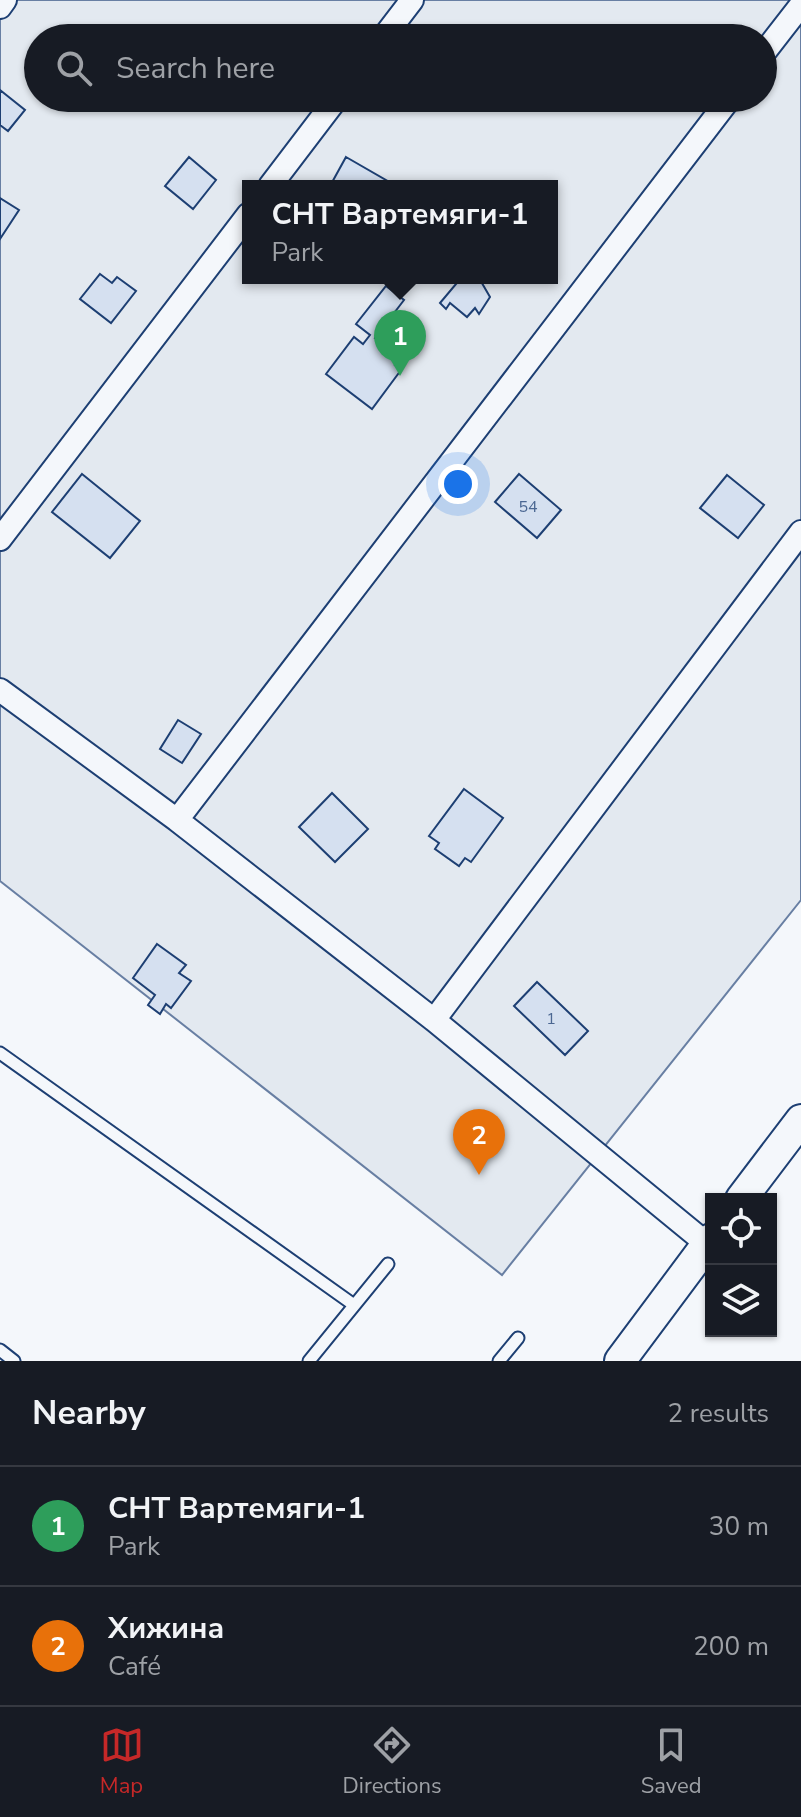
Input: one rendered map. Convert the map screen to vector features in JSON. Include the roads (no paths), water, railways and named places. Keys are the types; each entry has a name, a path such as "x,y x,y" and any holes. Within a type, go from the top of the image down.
{"main road":[{"path":"746,1193 801,1120"},
{"path":"620,1361 705,1246"}],"street":[{"path":"0,7 5,0"},
{"path":"394,24 412,0"},
{"path":"777,36 801,5"},
{"path":"275,180 326,112"},
{"path":"177,820 719,112"},
{"path":"0,539 242,223"},
{"path":"434,1020 801,532"},
{"path":"0,690 177,820 434,1020 705,1238"}],"lane":[{"path":"0,1053 354,1305"},
{"path":"309,1361 388,1264"},
{"path":"499,1361 518,1338"},
{"path":"0,1350 14,1361"}],"place":[{"name":"СНТ Вартемяги-1","path":"400,376"},
{"name":"Хижина","path":"479,1175"}]}
